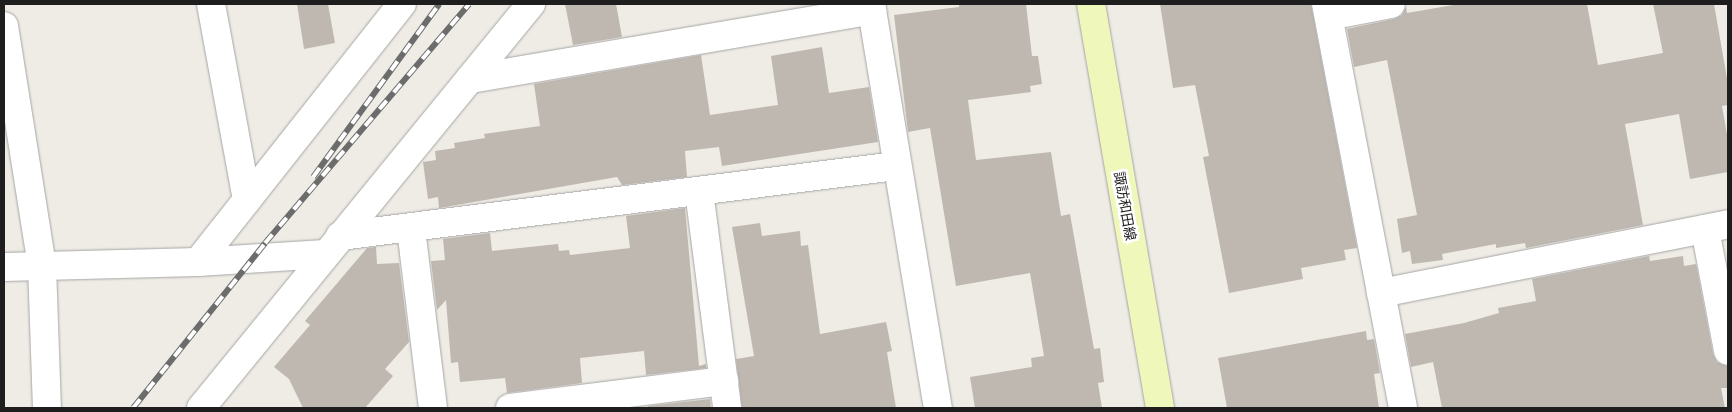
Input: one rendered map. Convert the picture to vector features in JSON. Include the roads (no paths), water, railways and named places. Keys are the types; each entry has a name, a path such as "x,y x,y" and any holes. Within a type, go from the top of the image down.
{"street":[{"path":"211,4 247,200"},
{"path":"198,262 402,4"},
{"path":"201,408 531,4"},
{"name":"諏訪和田線","path":"1091,4 1160,408"},
{"path":"1391,4 1327,10 1403,408"},
{"path":"470,79 872,7 896,166 938,408"},
{"path":"4,26 42,266 47,408"},
{"path":"4,267 198,262 333,245 411,229 896,166"},
{"path":"699,191 727,408"},
{"path":"1382,293 1716,226 1728,351"},
{"path":"411,229 433,408"},
{"path":"510,408 724,381"}],"railway":[{"path":"313,177 439,4"},
{"path":"133,408 265,243 469,4"}]}
